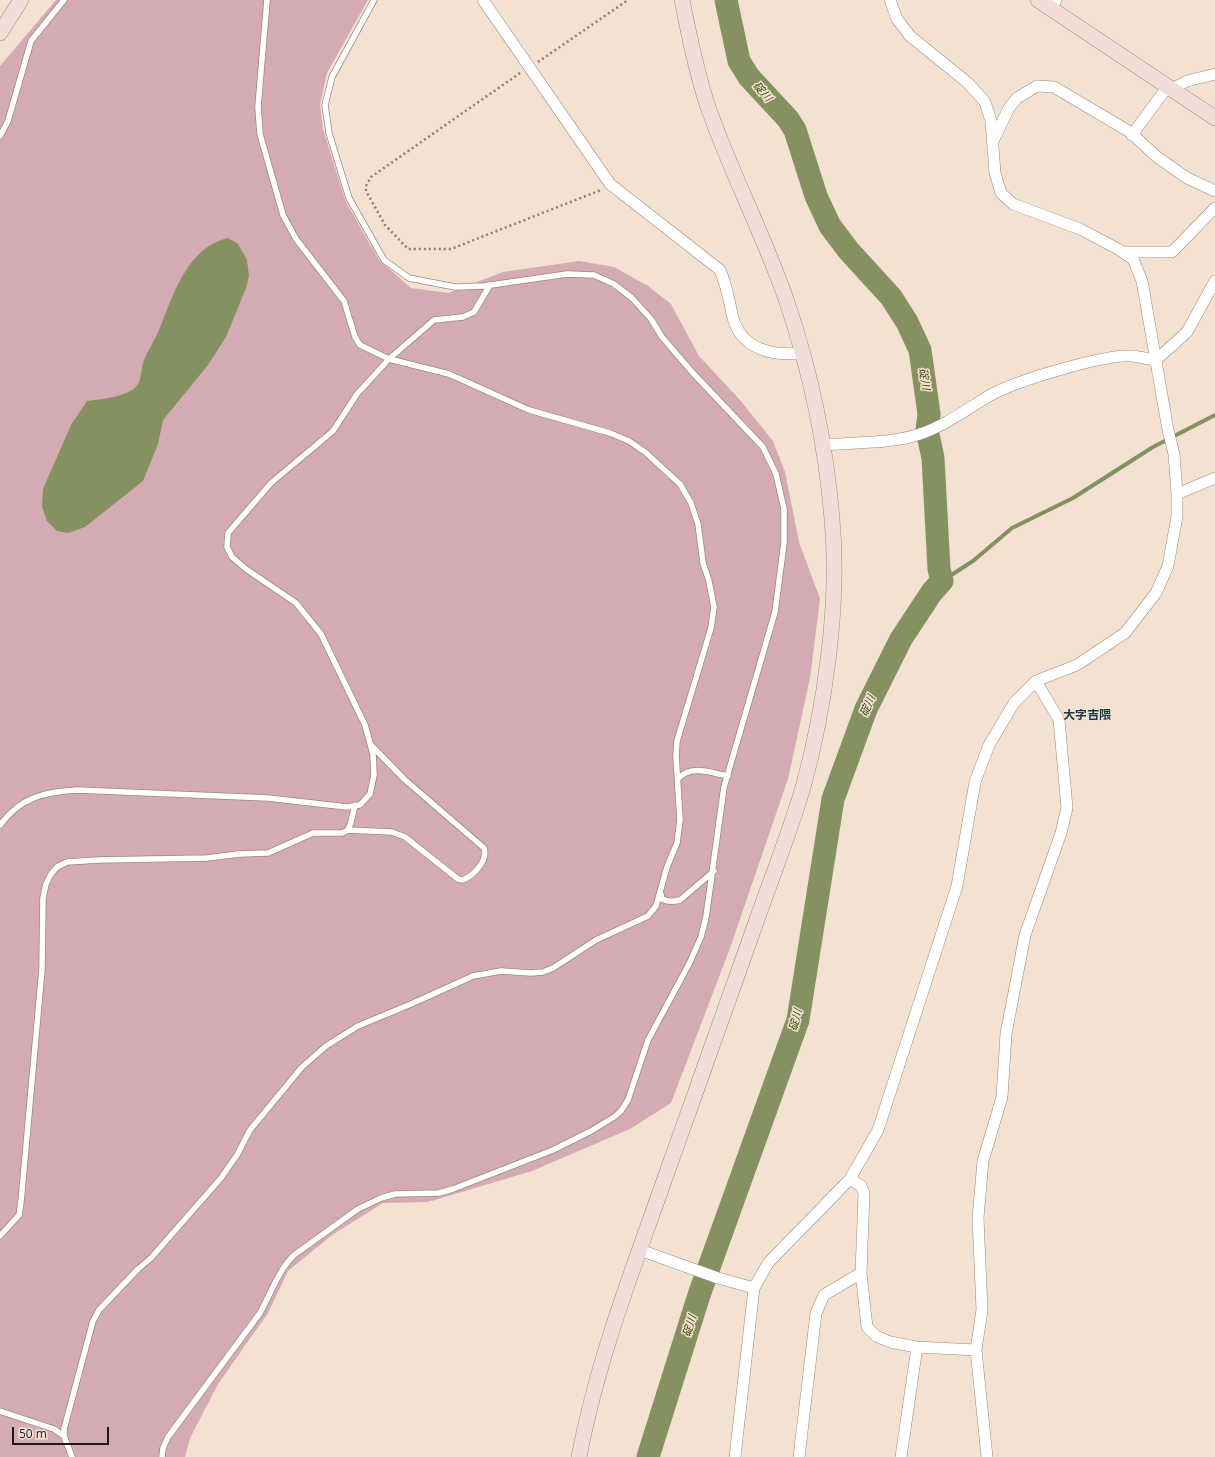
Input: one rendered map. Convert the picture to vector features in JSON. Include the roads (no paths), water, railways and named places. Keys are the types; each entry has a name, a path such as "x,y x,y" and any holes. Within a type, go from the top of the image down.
{"street":[{"path":"0,33 21,0"},
{"path":"483,0 612,186 720,270 726,284 734,319 742,336 746,340 767,352 784,354 801,353"},
{"path":"579,1457 585,1423 600,1372 640,1250 801,792 812,751 821,702 831,631 835,563 832,521 824,445 813,393 787,302 708,105 691,49 682,0"},
{"path":"735,1457 754,1288 768,1263 850,1179 878,1130 957,886 975,782 989,744 1014,703 1036,681 1077,665 1125,633 1156,593 1168,566 1174,543 1177,494 1174,454 1168,430 1142,281 1133,259 1124,252 1080,229 1012,204 1002,193 995,173 991,122 985,102 968,83 910,36 897,19 890,0"},
{"path":"1038,0 1054,4 1170,88 1215,118"},
{"path":"1132,135 1170,88 1187,81 1215,74"},
{"path":"992,144 1009,108 1017,98 1037,86 1054,86 1087,105 1132,135 1157,157 1187,178 1215,192"},
{"path":"1124,252 1172,252 1215,208"},
{"path":"1156,360 1187,332 1215,281"},
{"path":"824,445 908,438 943,424 963,414 990,396 1014,385 1106,359 1132,356 1156,360"},
{"path":"1177,494 1215,478"},
{"path":"987,1457 976,1350 982,1310 978,1218 983,1161 1002,1098 1006,1034 1025,935 1061,833 1067,808 1059,720 1036,681"},
{"path":"850,1179 861,1186 864,1193 861,1273 867,1327 876,1336 890,1342 917,1347 976,1350"},
{"path":"640,1250 694,1270 754,1288"},
{"path":"799,1457 816,1313 824,1295 861,1273"},
{"path":"901,1457 917,1347"}],"lane":[{"path":"0,136 8,121 31,41 64,0"},
{"path":"72,1457 64,1436 67,1415 93,1321 99,1310 138,1269 151,1258 221,1178 237,1155 250,1130 302,1067 326,1046 358,1026 473,976 500,971 543,972 554,968 596,940 648,916 656,906 667,867 677,843 680,820 676,756 677,741 711,628 714,607 709,581 703,563 698,524 691,503 680,484 645,452 629,441 610,433 529,410 449,374 389,359 360,345 355,337 344,301 296,239 283,215 260,134 258,119 267,0"},
{"path":"162,1457 163,1448 168,1437 260,1313 272,1292 279,1274 285,1264 294,1256 358,1209 381,1198 395,1194 439,1193 453,1189 553,1150 591,1131 621,1111 633,1089 648,1040 689,964 701,937 714,871 724,787 768,644 775,612 784,543 784,509 776,474 763,447 662,338 651,319 632,298 614,284 594,275 567,274 490,285 455,287 409,278 384,260 349,198 329,133 325,105 332,76 374,0"},
{"path":"0,825 7,815 31,797 53,792 77,790 268,798 340,806 360,804 370,794 374,775 373,754 365,725 320,634 296,603 246,569 232,557 227,547 228,533 250,505 271,483 333,431 357,394 389,359 434,320 463,317 474,312 490,285"},
{"path":"348,830 392,832 405,837 458,879 464,880 470,877 484,859 486,854 484,848 456,826 404,779 370,743"},
{"path":"678,779 683,773 691,770 728,776"},
{"path":"0,1236 19,1215 21,1202 42,969 43,898 46,884 51,874 57,868 68,862 207,858 239,854 268,853 313,833 334,835 342,834 348,830 352,822 354,805"},
{"path":"661,891 662,899 674,902 687,894 714,871"},
{"path":"0,1411 54,1429 64,1436"}],"waterway":[{"name":"碇川","path":"648,1457 699,1295 798,1020 833,799 866,709 901,639 932,592 942,581 939,569 933,458 927,430 929,414 920,350 907,322 891,297 849,251 830,226 816,196 795,130 788,119 749,77 739,61 726,0"},
{"path":"942,581 973,561 1012,528 1073,498 1153,447 1215,415"}],"district":[{"name":"大字吉隈","path":"1087,716"}]}
